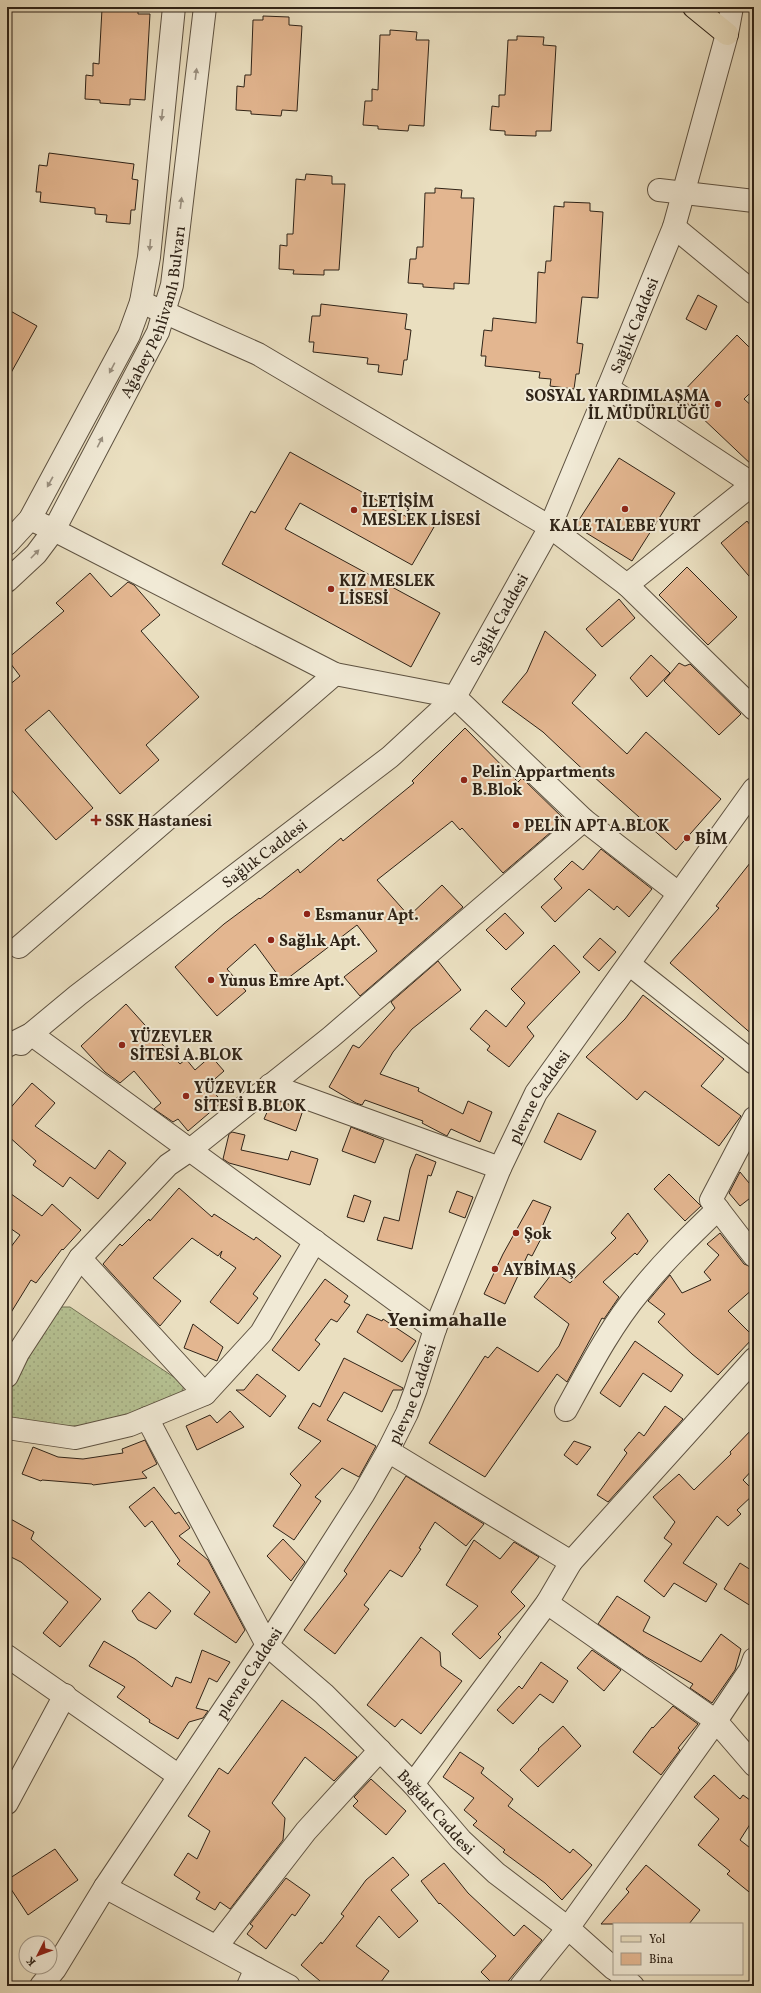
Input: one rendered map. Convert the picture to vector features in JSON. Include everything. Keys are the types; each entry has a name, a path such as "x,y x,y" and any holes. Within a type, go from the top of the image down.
{"main road":[{"path":"694,7 727,34"}],"street":[{"name":"Ağabey Pehlivanlı Bulvarı","path":"7,544 30,519 129,335 140,302 149,257 174,7"},
{"name":"Ağabey Pehlivanlı Bulvarı","path":"7,581 36,554 54,530 158,332 165,313 172,285 205,7"},
{"name":"Sağlık Caddesi","path":"7,1046 31,1034 84,990 390,756 455,697 550,527 674,227 727,34 732,7"},
{"path":"659,190 754,201"},
{"path":"674,227 754,292"},
{"path":"140,302 258,354 550,527 627,585 754,709"},
{"path":"608,388 753,484 627,585"},
{"path":"30,519 335,674 455,697 584,820 678,893"},
{"path":"19,947 335,674"},
{"name":"plevne Caddesi","path":"41,1986 55,1968 105,1887 267,1645 363,1495 388,1451 407,1414 435,1329 500,1168 536,1093 678,893 747,816 754,789"},
{"path":"7,1376 18,1353 80,1258 168,1165 190,1150 331,1037 584,820"},
{"path":"629,964 754,1063"},
{"path":"7,1060 31,1034 435,1329"},
{"path":"270,1085 500,1168"},
{"path":"754,1118 711,1200 754,1256"},
{"path":"566,1410 597,1353 639,1292 677,1248 718,1209"},
{"path":"7,1428 75,1438 130,1425 205,1394 261,1333 315,1241"},
{"path":"80,1258 205,1394"},
{"path":"413,1784 547,1603 571,1562 754,1359"},
{"path":"147,1418 267,1645"},
{"path":"388,1451 571,1562"},
{"path":"547,1603 716,1721 754,1765"},
{"name":"Bağdat Caddesi","path":"267,1645 324,1694 380,1750 413,1784 461,1840 496,1872 568,1928 613,1968"},
{"path":"7,1656 65,1695 179,1776"},
{"path":"521,1986 568,1928 716,1721 750,1670 754,1659"},
{"path":"7,1803 65,1695"},
{"path":"216,1946 306,1831 380,1750"},
{"path":"105,1887 216,1946 252,1977 289,1986"},
{"path":"621,1975 633,1986"}],"green space":[{"path":"59,1307 70,1307 184,1384 182,1394 126,1417 92,1425 61,1426 9,1417 7,1412 7,1394"}],"building":[{"path":"112,7 138,7 138,14 150,14 145,100 130,99 130,105 100,103 100,100 85,99 86,75 93,76 93,63 99,64 102,9 112,9"},
{"path":"263,16 289,17 289,25 302,26 297,111 282,110 281,116 251,114 251,111 236,110 237,86 244,87 245,75 251,75 253,20 263,20"},
{"path":"390,30 417,32 416,40 429,40 424,126 409,125 408,131 378,129 378,126 363,125 365,101 372,101 372,89 378,90 380,35 390,35"},
{"path":"517,36 544,37 543,45 556,46 551,131 536,131 536,136 505,135 505,131 490,130 492,106 499,107 499,95 505,95 508,40 517,40"},
{"path":"49,153 134,164 132,179 138,180 135,210 131,210 130,224 106,222 107,215 95,214 95,208 40,202 41,192 36,192 39,165 47,166"},
{"path":"306,174 332,176 332,184 345,184 339,270 324,270 324,275 293,274 294,270 279,269 280,245 287,246 287,234 293,234 296,179 305,180"},
{"path":"435,188 462,190 461,198 474,198 469,284 454,283 454,289 423,287 423,284 408,283 410,259 416,259 417,247 423,247 425,193 435,193"},
{"path":"564,202 590,203 590,211 603,212 598,298 582,297 577,343 583,344 579,374 576,374 574,389 550,386 551,379 539,378 540,372 485,366 486,356 481,356 484,330 492,331 493,318 536,323 538,272 545,273 546,261 551,261 554,206 564,207"},
{"path":"698,295 717,306 706,330 686,319"},
{"path":"321,304 407,314 405,329 411,330 407,360 404,360 402,375 378,372 379,365 367,364 368,358 313,352 314,342 309,342 312,316 320,316"},
{"path":"7,309 37,326 7,380"},
{"name":"SOSYAL YARDIMLAŞMA İL MÜDÜRLÜĞÜ","path":"737,335 754,352 754,389 744,399 754,408 754,467 679,396"},
{"name":"KIZ MESLEK LİSESİ","path":"290,452 407,517 409,513 434,527 412,565 300,503 285,529 440,613 411,667 222,564 251,511 255,513"},
{"name":"KALE TALEBE YURT","path":"619,458 675,493 632,561 575,526"},
{"path":"747,521 754,530 754,582 721,543"},
{"path":"687,567 737,617 708,645 659,595"},
{"path":"90,573 111,597 128,582 134,585 160,615 141,631 199,697 146,745 159,760 120,794 49,710 25,730 93,808 56,840 7,785 7,687 20,676 7,659 64,611 56,603"},
{"path":"619,599 635,618 602,647 586,629"},
{"path":"545,631 596,675 572,703 627,754 646,732 721,799 676,850 593,776 592,778 543,732 502,702 527,672"},
{"path":"651,655 670,673 647,697 630,678"},
{"path":"679,663 685,666 690,664 741,714 719,735 664,681"},
{"path":"465,728 518,782 522,778 565,820 503,873 462,828 460,830 452,821 377,880 409,916 442,885 463,907 360,996 344,977 377,951 357,925 283,982 255,944 227,969 246,991 217,1016 175,967 224,924 259,898 260,899 298,869 300,873 341,838 343,841 414,783 412,781"},
{"path":"601,849 652,889 629,917 617,906 614,910 589,889 555,922 541,907 562,888 554,879 572,861 583,870"},
{"path":"754,858 754,1036 670,963 719,908 716,906"},
{"path":"505,913 524,933 506,950 486,930"},
{"path":"600,938 616,952 599,971 583,957"},
{"path":"554,945 580,972 527,1027 534,1036 509,1067 487,1050 490,1046 470,1029 486,1010 506,1027 525,1003 511,989"},
{"path":"438,961 461,990 412,1029 393,1052 380,1074 419,1088 418,1091 463,1114 468,1101 492,1112 480,1142 451,1129 447,1136 422,1123 423,1121 365,1100 362,1105 356,1103 329,1087 353,1045 359,1048 395,1008 391,1002"},
{"path":"643,995 724,1059 701,1086 741,1116 719,1146 645,1091 637,1100 586,1057 625,1019"},
{"path":"126,1004 180,1064 186,1059 195,1070 211,1056 224,1071 208,1085 222,1102 188,1131 178,1119 173,1122 154,1109 161,1103 134,1071 120,1083 105,1072 81,1046"},
{"path":"32,1083 55,1103 35,1126 95,1169 109,1150 126,1163 98,1199 70,1177 63,1187 33,1165 36,1161 7,1135 7,1112"},
{"path":"273,1099 303,1110 296,1131 264,1119"},
{"path":"558,1113 596,1131 581,1160 544,1142"},
{"path":"351,1127 384,1140 375,1163 342,1151"},
{"path":"232,1132 245,1135 241,1150 288,1160 291,1151 318,1159 310,1185 229,1163 223,1159 229,1134"},
{"path":"416,1154 436,1162 431,1176 428,1175 412,1249 377,1240 384,1217 399,1221 410,1169"},
{"path":"740,1172 754,1189 754,1195 740,1206 729,1193"},
{"path":"669,1174 701,1206 685,1221 654,1189"},
{"path":"179,1188 212,1217 214,1214 254,1240 256,1237 281,1256 253,1294 258,1298 238,1324 210,1302 236,1268 220,1257 222,1251 218,1256 192,1238 153,1278 181,1301 160,1326 103,1264 120,1244 122,1246 149,1219 150,1221"},
{"path":"7,1191 42,1216 52,1204 81,1230 63,1250 62,1249 36,1283 31,1280 7,1319 7,1252 20,1235 7,1226"},
{"path":"457,1191 473,1197 465,1218 449,1212"},
{"path":"354,1195 371,1201 364,1222 347,1217"},
{"path":"533,1200 551,1207 542,1227 546,1229 532,1256 528,1254 505,1304 484,1294 503,1254"},
{"path":"628,1213 648,1241 637,1255 635,1253 603,1282 619,1297 604,1319 602,1318 567,1382 557,1374 485,1477 429,1443 485,1356 488,1358 497,1347 538,1372 559,1346 569,1324 534,1297 554,1271 570,1283 616,1238 611,1233"},
{"path":"720,1233 744,1264 754,1268 754,1288 728,1311 754,1337 718,1375 692,1354 658,1322 665,1314 648,1301 670,1275 682,1293 711,1280 704,1272 719,1255 707,1244"},
{"path":"325,1279 348,1296 344,1302 350,1305 337,1322 331,1319 315,1340 320,1344 299,1371 272,1350"},
{"path":"367,1314 382,1321 383,1319 416,1341 402,1362 357,1332"},
{"path":"193,1324 223,1347 217,1361 184,1348"},
{"path":"635,1341 683,1375 671,1392 643,1373 620,1407 600,1393"},
{"path":"344,1358 403,1388 402,1390 393,1390 382,1412 344,1392 327,1420 376,1446 359,1477 342,1468 315,1497 321,1501 294,1540 273,1526 301,1485 290,1474 321,1441 298,1428 313,1403 320,1407"},
{"path":"257,1374 286,1396 270,1417 236,1390 244,1390"},
{"path":"665,1406 683,1419 608,1502 597,1495 627,1453 624,1450 639,1432 644,1436"},
{"path":"230,1411 244,1427 197,1450 186,1426 210,1415 217,1423"},
{"path":"754,1427 754,1468 743,1480 754,1491 754,1494 737,1510 741,1514 728,1526 717,1516 683,1563 717,1584 706,1602 674,1583 664,1597 644,1581 672,1544 664,1538 675,1522 653,1497 679,1474 694,1490 731,1454 730,1452"},
{"path":"145,1440 157,1464 142,1472 147,1478 93,1485 41,1481 22,1474 33,1447 58,1457 83,1459 123,1453 122,1449"},
{"path":"574,1441 591,1447 577,1465 564,1455"},
{"path":"406,1476 484,1524 466,1546 435,1522 419,1548 421,1549 402,1577 390,1570 364,1605 369,1609 335,1654 304,1630 347,1574 344,1571"},
{"path":"154,1487 175,1514 179,1512 190,1528 179,1536 208,1560 245,1630 236,1643 194,1614 210,1592 177,1564 180,1561 152,1521 145,1527 129,1507"},
{"path":"7,1517 34,1532 31,1539 101,1599 60,1647 43,1633 68,1602 21,1562 7,1555"},
{"path":"283,1539 305,1562 291,1581 267,1556"},
{"path":"474,1540 500,1559 514,1542 539,1557 511,1592 525,1606 498,1634 501,1637 480,1659 452,1634 478,1606 446,1585"},
{"path":"740,1563 754,1572 754,1608 724,1589"},
{"path":"149,1592 171,1611 156,1629 138,1620 132,1611"},
{"path":"617,1596 650,1617 643,1631 701,1662 721,1634 741,1649 735,1670 712,1703 690,1688 693,1684 646,1657 598,1624"},
{"path":"421,1637 440,1652 441,1666 462,1681 421,1734 402,1719 395,1727 367,1705"},
{"path":"104,1641 135,1659 172,1687 176,1677 191,1683 202,1650 230,1662 217,1682 209,1678 196,1708 208,1711 203,1718 189,1722 178,1739 149,1722 150,1720 117,1697 125,1687 89,1666"},
{"path":"592,1650 621,1670 604,1691 577,1668"},
{"path":"541,1662 568,1681 553,1703 540,1694 513,1724 497,1710 519,1686 522,1689"},
{"path":"282,1700 324,1730 357,1757 334,1781 305,1757 272,1803 285,1818 283,1840 230,1909 220,1902 215,1910 196,1899 200,1892 174,1875 188,1853 197,1859 210,1831 188,1816 219,1768 228,1774"},
{"path":"673,1706 698,1724 678,1748 680,1750 661,1775 633,1752 652,1727 653,1728"},
{"path":"563,1726 581,1746 538,1787 520,1770 539,1750 538,1749"},
{"path":"460,1752 484,1768 481,1773 513,1799 508,1806 570,1853 573,1849 592,1865 562,1900 545,1883 503,1852 505,1850 473,1825 477,1821 464,1810 474,1798 443,1777"},
{"path":"714,1775 740,1799 743,1795 754,1803 754,1818 740,1840 754,1851 754,1896 727,1874 730,1871 698,1845 719,1819 694,1797"},
{"path":"371,1779 406,1811 386,1835 353,1806 358,1801 354,1797"},
{"path":"55,1849 78,1880 28,1915 7,1883 7,1880"},
{"path":"393,1857 409,1875 391,1890 418,1921 399,1938 379,1916 356,1946 389,1971 378,1986 326,1986 301,1965 321,1942 322,1944 344,1916 341,1914 366,1880"},
{"path":"444,1863 468,1893 514,1936 524,1925 542,1940 504,1986 495,1986 481,1972 496,1956 440,1903 439,1904 421,1881"},
{"path":"646,1865 700,1910 690,1923 601,1924 629,1892 626,1889"},
{"path":"286,1878 310,1895 295,1916 292,1914 266,1949 247,1934 253,1926 250,1924"}],"place":[{"name":"SOSYAL YARDIMLAŞMA İL MÜDÜRLÜĞÜ","path":"718,404"},
{"name":"KALE TALEBE YURT","path":"625,509"},
{"name":"İLETİŞİM MESLEK LİSESİ","path":"354,510"},
{"name":"KIZ MESLEK LİSESİ","path":"331,589"},
{"name":"Pelin Appartments B.Blok","path":"464,780"},
{"name":"SSK Hastanesi","path":"96,820"},
{"name":"PELİN APT A.BLOK","path":"516,825"},
{"name":"BİM","path":"687,838"},
{"name":"Esmanur Apt.","path":"307,914"},
{"name":"Sağlık Apt.","path":"271,940"},
{"name":"Yunus Emre Apt.","path":"211,980"},
{"name":"YÜZEVLER SİTESİ A.BLOK","path":"122,1045"},
{"name":"YÜZEVLER SİTESİ B.BLOK","path":"186,1096"},
{"name":"Şok","path":"516,1233"},
{"name":"AYBİMAŞ","path":"495,1269"}],"district":[{"name":"Yenimahalle","path":"447,1319"}]}
